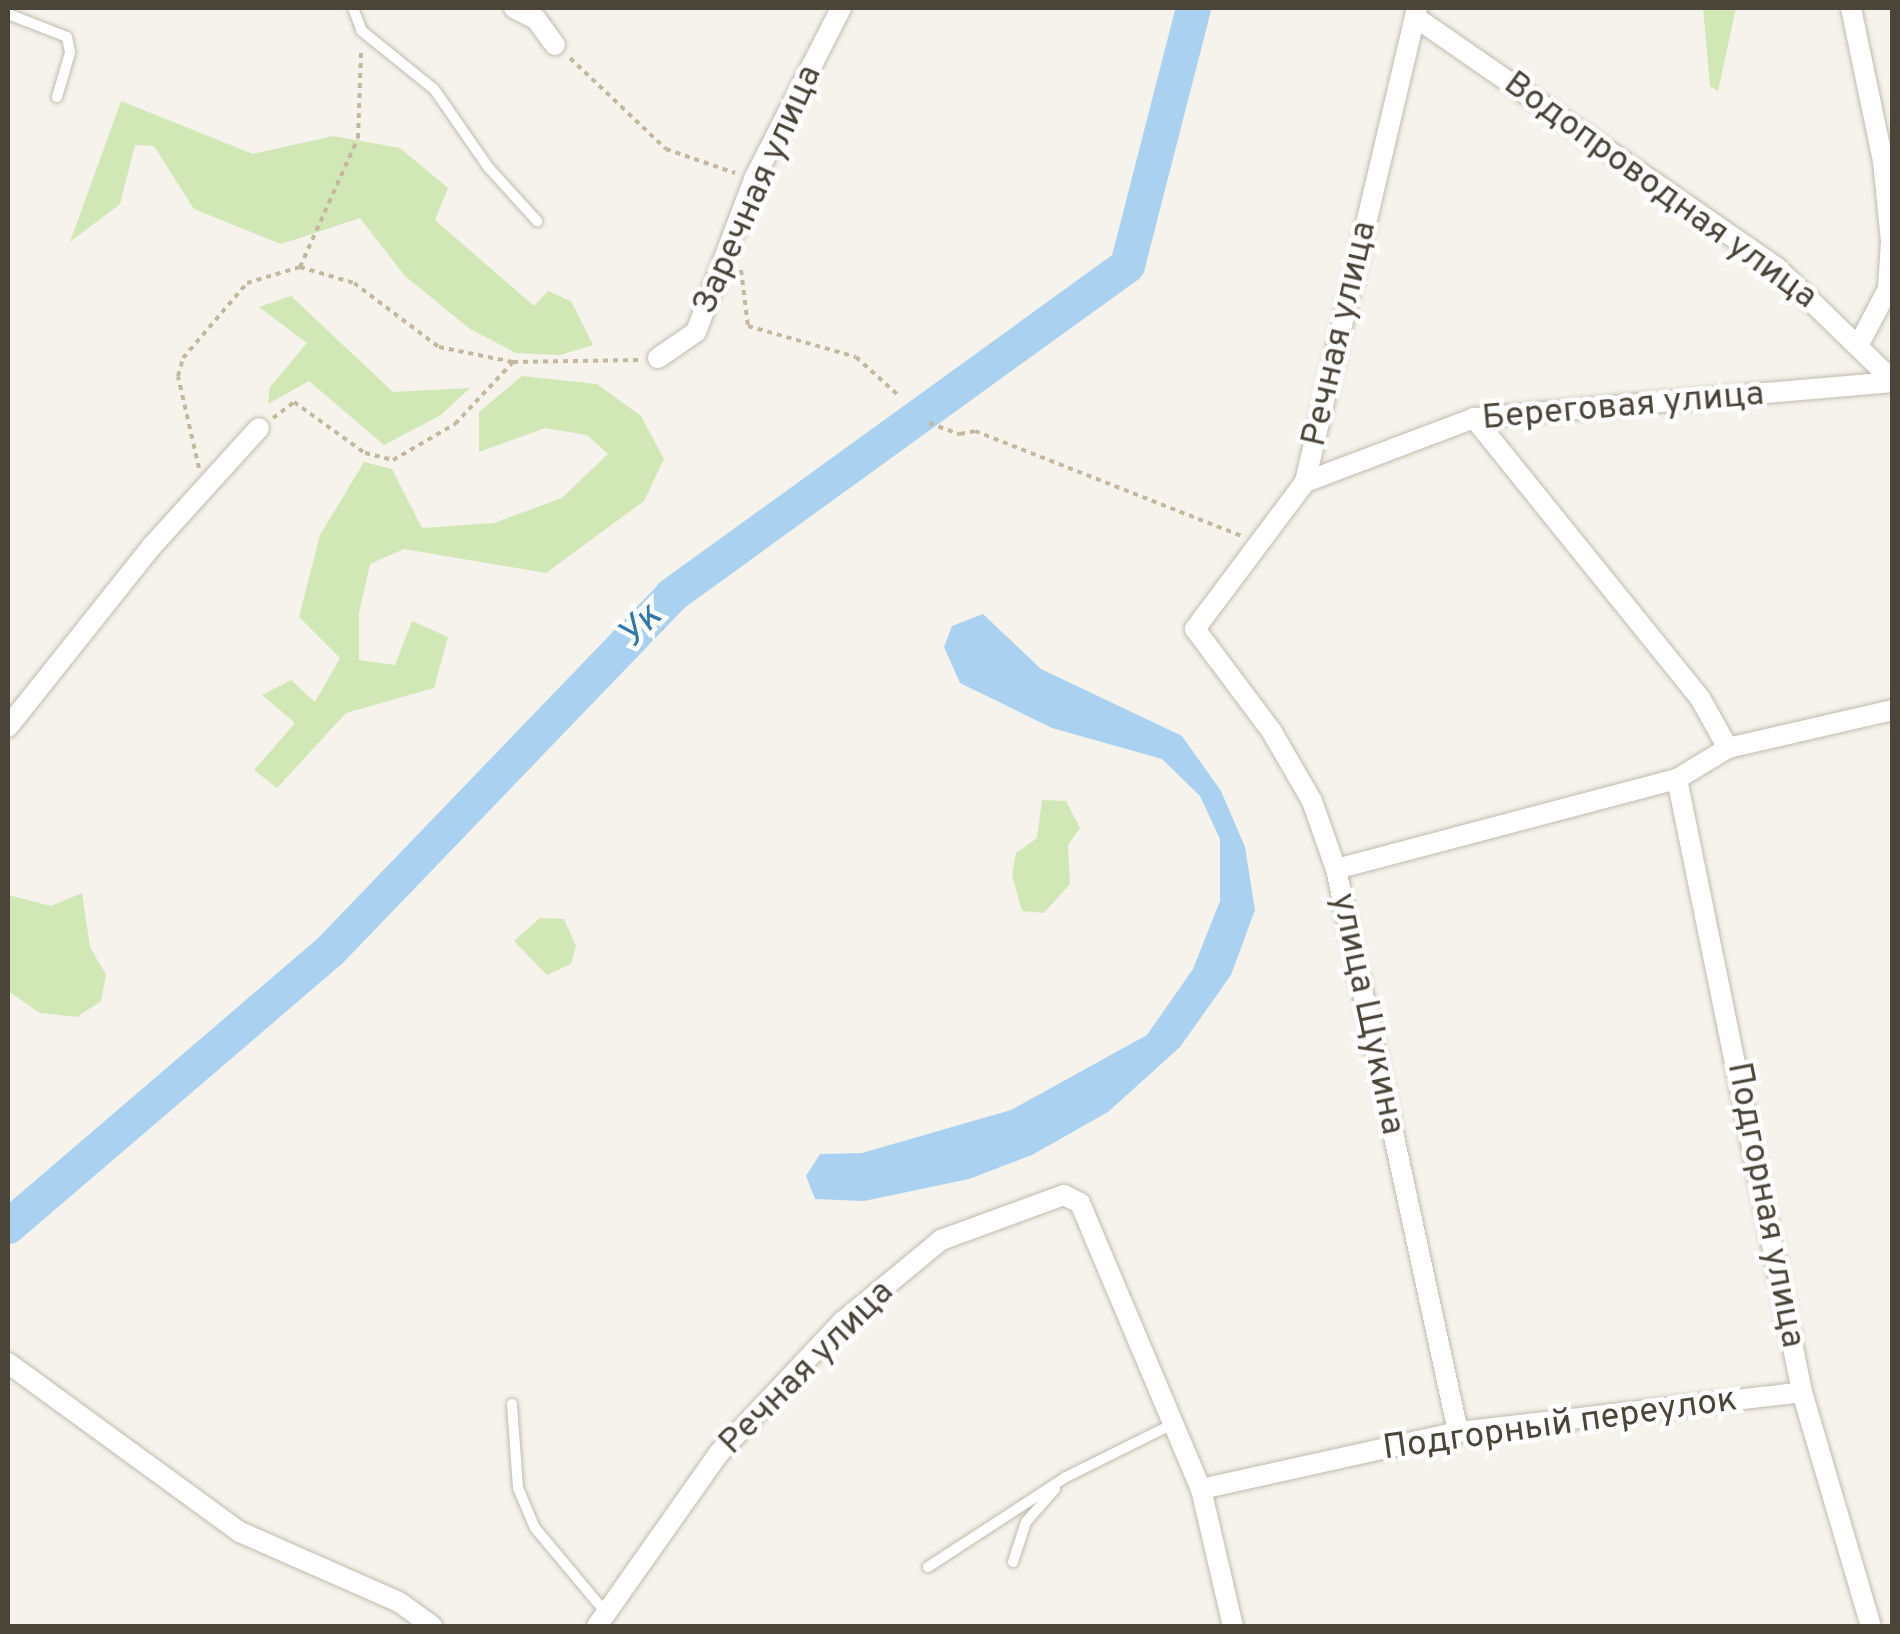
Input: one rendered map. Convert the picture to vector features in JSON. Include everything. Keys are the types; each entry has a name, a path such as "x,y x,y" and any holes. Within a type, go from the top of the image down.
{"street":[{"path":"514,8 544,13 555,45"},
{"name":"Заречная улица","path":"658,358 696,332 754,180 840,8"},
{"path":"1851,8 1882,161 1891,241 1888,290 1860,342"},
{"name":"Водопроводная улица","path":"1416,12 1776,267 1860,342 1892,381"},
{"name":"Речная улица","path":"1195,629 1304,482 1416,12"},
{"name":"Береговая улица","path":"1304,482 1474,418 1892,381"},
{"path":"1474,418 1679,670 1728,748"},
{"path":"8,728 206,486 259,428"},
{"name":"улица Щукина","path":"1195,629 1292,766 1336,870 1458,1432"},
{"path":"1336,870 1677,780 1728,748 1892,710"},
{"name":"Подгорная улица","path":"1677,780 1802,1392 1871,1626"},
{"name":"Речная улица","path":"601,1620 719,1452 842,1322 941,1240 1052,1197 1080,1202 1175,1422"},
{"path":"8,1363 240,1532 399,1602 432,1626"},
{"name":"Подгорный переулок","path":"1201,1489 1458,1432 1802,1392"},
{"path":"1175,1422 1201,1489 1233,1626"}],"lane":[{"path":"353,8 362,31 434,89 488,168 537,221"},
{"path":"8,14 67,37 70,53 57,96"},
{"path":"512,1404 518,1488 535,1528 601,1620"},
{"path":"928,1567 1066,1477 1175,1422"},
{"path":"1012,1562 1026,1522 1066,1477"}],"path":[{"path":"300,267 358,138 362,31"},
{"path":"555,45 666,149 754,180"},
{"path":"206,486 178,376 193,341 248,283 300,267 354,283 439,346 514,362 658,358"},
{"path":"740,267 748,326 856,357 898,395"},
{"path":"259,428 294,402 365,453 394,460 455,424 514,362"},
{"path":"929,423 960,434 975,430 1256,542"}],"green space":[{"path":"1703,8 1736,8 1718,91 1710,86"},
{"path":"121,101 253,154 333,136 400,148 448,188 435,220 534,306 548,291 571,301 593,345 560,355 516,353 470,329 405,276 360,218 281,244 194,209 154,146 135,145 120,204 70,242"},
{"path":"291,296 393,392 470,388 441,415 384,445 309,381 268,404 270,387 307,343 259,307"},
{"path":"522,376 597,384 641,416 664,459 644,501 546,573 404,549 370,564 359,613 359,660 395,665 412,621 448,637 434,688 346,713 277,788 254,770 295,723 262,695 291,680 315,702 340,658 299,617 320,535 364,462 392,469 422,528 494,523 562,498 608,454 587,435 545,428 479,452 479,412"},
{"path":"1042,800 1066,801 1080,828 1068,845 1070,884 1044,913 1022,911 1012,875 1016,853 1037,838"},
{"path":"82,893 90,947 106,975 101,1001 77,1017 40,1013 8,991 8,895 51,906"},
{"path":"540,918 564,919 576,946 571,964 547,975 514,941"}],"water":[{"path":"983,614 1041,669 1182,736 1221,791 1245,847 1255,910 1231,975 1180,1047 1108,1112 1032,1155 969,1179 864,1201 815,1199 806,1176 820,1154 862,1153 1011,1110 1147,1035 1193,969 1220,901 1220,839 1200,796 1162,759 1052,728 960,683 944,647 952,626"}],"waterway":[{"name":"Ук","path":"8,1226 329,951 671,595 1127,265 1193,8"}]}
